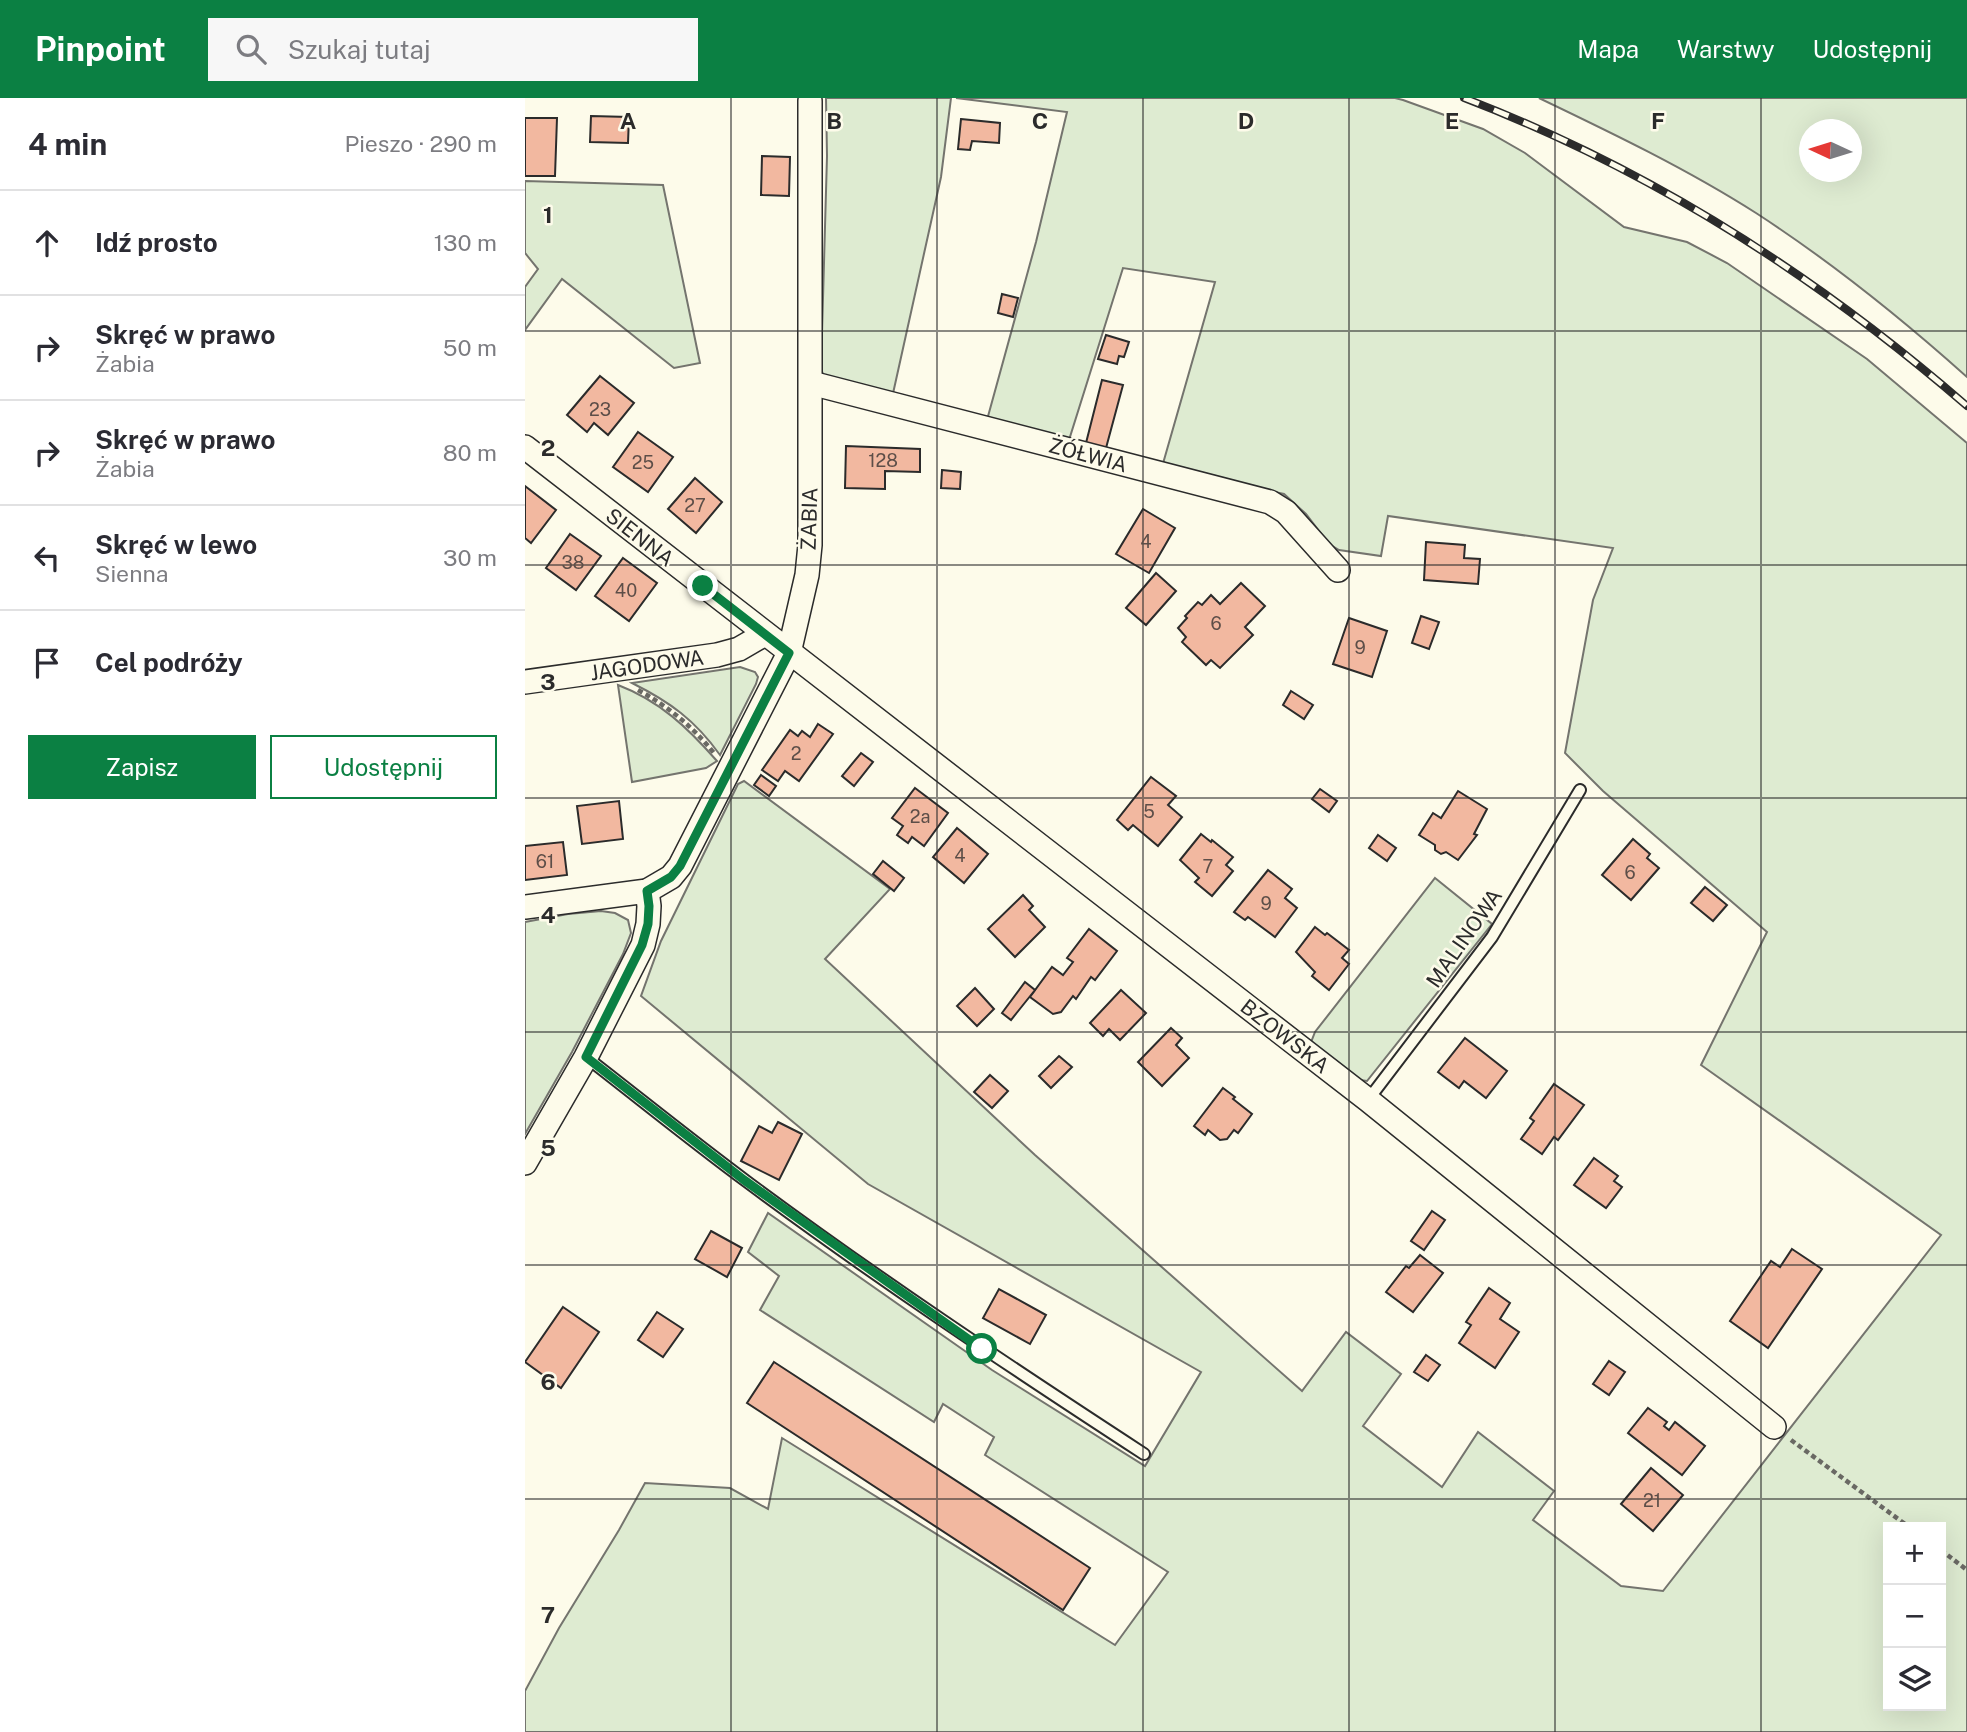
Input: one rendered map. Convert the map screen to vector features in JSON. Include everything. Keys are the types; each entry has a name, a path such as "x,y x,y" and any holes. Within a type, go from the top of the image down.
{"street":[{"name":"ŻABIA","path":"525,907 647,891 671,877 680,866 789,653 807,575 810,545 810,101"},
{"name":"ŻÓŁWIA","path":"811,383 1270,502 1286,512 1338,570"},
{"name":"SIENNA","path":"525,447 789,653"},
{"name":"JAGODOWA","path":"525,682 717,655 739,649 765,634"},
{"name":"BZOWSKA","path":"789,653 976,795 1368,1101 1774,1427"},
{"path":"525,1163 586,1057 642,945 648,924 647,891"}],"lane":[{"name":"MALINOWA","path":"1368,1101 1492,937 1580,790"},
{"path":"586,1057 744,1180 841,1250 982,1349 1144,1454"}],"path":[{"path":"632,686 668,707 686,722 722,762"},
{"path":"1774,1427 1902,1522"},
{"path":"1946,1554 1967,1570"}],"green space":[{"path":"826,98 951,98 941,177 892,398 825,379 821,369"},
{"path":"956,98 1395,98 1483,129 1525,153 1624,227 1687,242 1727,263 1867,359 1967,443 1967,1732 525,1732 525,1691 645,1483 730,1488 768,1509 782,1438 1115,1645 1168,1572 985,1455 994,1437 943,1404 934,1422 760,1310 779,1276 748,1252 768,1213 992,1370 1145,1466 1201,1372 868,1184 641,996 661,941 738,784 744,781 890,889 825,959 1035,1155 1302,1391 1346,1332 1401,1374 1363,1426 1442,1487 1478,1432 1554,1491 1533,1520 1621,1586 1663,1591 1941,1235 1701,1065 1767,932 1603,791 1565,753 1593,600 1613,548 1388,516 1381,556 1339,550 1329,544 1306,514 1284,494 1162,467 1215,282 1123,268 1069,440 987,420 1036,242 1067,112"},
{"path":"1539,98 1967,98 1967,377 1865,291 1811,251 1730,197 1622,138"},
{"path":"525,181 663,185 700,363 674,368 562,279 525,330 525,287 538,269 525,253"},
{"path":"740,667 755,672 758,677 720,755 681,713 632,683"},
{"path":"618,685 660,707 695,737 717,761 706,768 632,782"},
{"path":"1435,878 1492,924 1367,1081 1353,1079 1310,1045 1315,1032"},
{"path":"601,911 615,913 628,920 631,933 623,954 572,1052 525,1134 525,922"}],"building":[{"path":"591,116 629,117 628,143 590,142"},
{"path":"525,118 557,118 555,176 525,176"},
{"path":"961,119 1000,123 999,143 972,141 970,150 958,149"},
{"path":"762,156 790,157 789,196 761,195"},
{"path":"1002,294 1018,298 1013,317 998,313"},
{"path":"1106,335 1129,342 1124,357 1119,356 1117,364 1098,359"},
{"path":"600,376 634,403 608,435 594,423 587,432 567,415"},
{"path":"1102,380 1123,385 1106,448 1086,443"},
{"path":"638,432 673,457 648,492 613,467"},
{"path":"846,446 920,449 920,472 885,471 885,489 845,488"},
{"path":"942,470 961,472 960,489 941,488"},
{"path":"695,478 722,502 696,533 668,509"},
{"path":"525,486 556,510 531,543 525,538"},
{"path":"1143,509 1175,528 1149,573 1116,554"},
{"path":"570,534 601,556 576,590 546,568"},
{"path":"1426,542 1465,545 1464,558 1480,559 1478,584 1424,580"},
{"path":"623,558 657,583 629,621 595,596"},
{"path":"1156,573 1176,591 1146,625 1126,608"},
{"path":"1241,583 1265,606 1245,627 1253,635 1220,668 1211,660 1206,665 1182,642 1186,637 1178,628 1198,602 1202,605 1211,595 1220,604"},
{"path":"1421,616 1439,622 1429,649 1412,643"},
{"path":"1349,618 1387,631 1372,677 1333,664"},
{"path":"1291,691 1313,705 1304,719 1283,705"},
{"path":"818,724 833,734 799,781 785,771 778,781 762,770 790,730 798,736 802,731 810,737"},
{"path":"861,753 873,762 854,786 842,776"},
{"path":"761,775 776,786 769,796 754,785"},
{"path":"1151,777 1176,796 1168,805 1182,817 1158,846 1133,825 1128,830 1117,820"},
{"path":"915,788 948,813 924,846 912,837 908,843 897,835 903,826 892,818"},
{"path":"1320,789 1337,801 1329,812 1312,799"},
{"path":"1458,791 1487,809 1474,834 1477,835 1458,860 1446,852 1441,854 1435,850 1435,845 1419,835 1433,813 1441,818"},
{"path":"619,801 623,839 582,844 577,806"},
{"path":"957,828 988,854 964,883 933,857"},
{"path":"1201,834 1233,857 1226,865 1233,871 1212,896 1195,882 1199,878 1180,860"},
{"path":"1378,835 1396,848 1387,861 1369,848"},
{"path":"1633,839 1650,854 1647,858 1659,868 1631,900 1602,875"},
{"path":"563,842 567,875 525,880 525,846"},
{"path":"883,861 904,878 894,891 873,874"},
{"path":"1268,870 1292,889 1285,898 1297,908 1275,937 1248,917 1245,920 1234,912"},
{"path":"1705,887 1727,905 1713,921 1691,903"},
{"path":"1023,895 1033,906 1029,910 1045,927 1015,957 988,929"},
{"path":"1315,927 1349,950 1342,958 1349,964 1329,990 1312,976 1315,972 1296,952"},
{"path":"1089,929 1117,951 1095,980 1091,977 1076,999 1073,996 1061,1012 1053,1014 1030,997 1052,967 1063,975 1073,962 1067,958"},
{"path":"1025,982 1035,990 1011,1020 1002,1013"},
{"path":"975,988 994,1009 977,1026 957,1006"},
{"path":"1121,990 1146,1013 1120,1040 1109,1029 1103,1036 1090,1023"},
{"path":"1171,1028 1182,1038 1176,1045 1189,1058 1162,1086 1138,1062"},
{"path":"1465,1038 1507,1071 1486,1098 1464,1081 1459,1088 1438,1072"},
{"path":"1059,1056 1072,1067 1051,1088 1039,1076"},
{"path":"990,1075 1008,1091 992,1108 974,1092"},
{"path":"1554,1084 1584,1105 1558,1140 1554,1137 1542,1154 1521,1139 1534,1121 1530,1118"},
{"path":"1223,1088 1252,1114 1238,1133 1234,1130 1227,1139 1220,1140 1208,1130 1205,1135 1194,1126"},
{"path":"778,1122 802,1134 779,1180 741,1161 759,1126 772,1133"},
{"path":"1594,1158 1618,1176 1614,1181 1622,1187 1606,1208 1574,1185"},
{"path":"1432,1211 1445,1220 1424,1250 1411,1241"},
{"path":"711,1231 742,1248 727,1277 695,1259"},
{"path":"1792,1249 1822,1269 1768,1348 1730,1321 1771,1261 1780,1267"},
{"path":"1420,1255 1443,1273 1413,1312 1386,1292 1406,1266 1409,1268"},
{"path":"1489,1288 1510,1303 1500,1319 1519,1332 1495,1368 1459,1343 1471,1325 1466,1322"},
{"path":"999,1289 1046,1315 1030,1344 983,1318"},
{"path":"563,1307 599,1332 561,1388 525,1362"},
{"path":"657,1312 683,1329 663,1357 638,1340"},
{"path":"1426,1355 1440,1365 1428,1381 1414,1372"},
{"path":"1609,1361 1625,1372 1609,1395 1593,1384"},
{"path":"774,1362 1090,1568 1063,1610 747,1403"},
{"path":"1648,1408 1667,1422 1664,1426 1669,1430 1675,1422 1705,1446 1682,1475 1628,1433"},
{"path":"1651,1468 1683,1495 1653,1531 1621,1504"}],"railway":[{"path":"1464,98 1533,126 1600,158 1729,230 1851,313 1967,406"}],"route":[{"path":"703,586 789,653 680,866 671,877 647,891 648,924 642,945 586,1057 744,1180 982,1349"}]}
